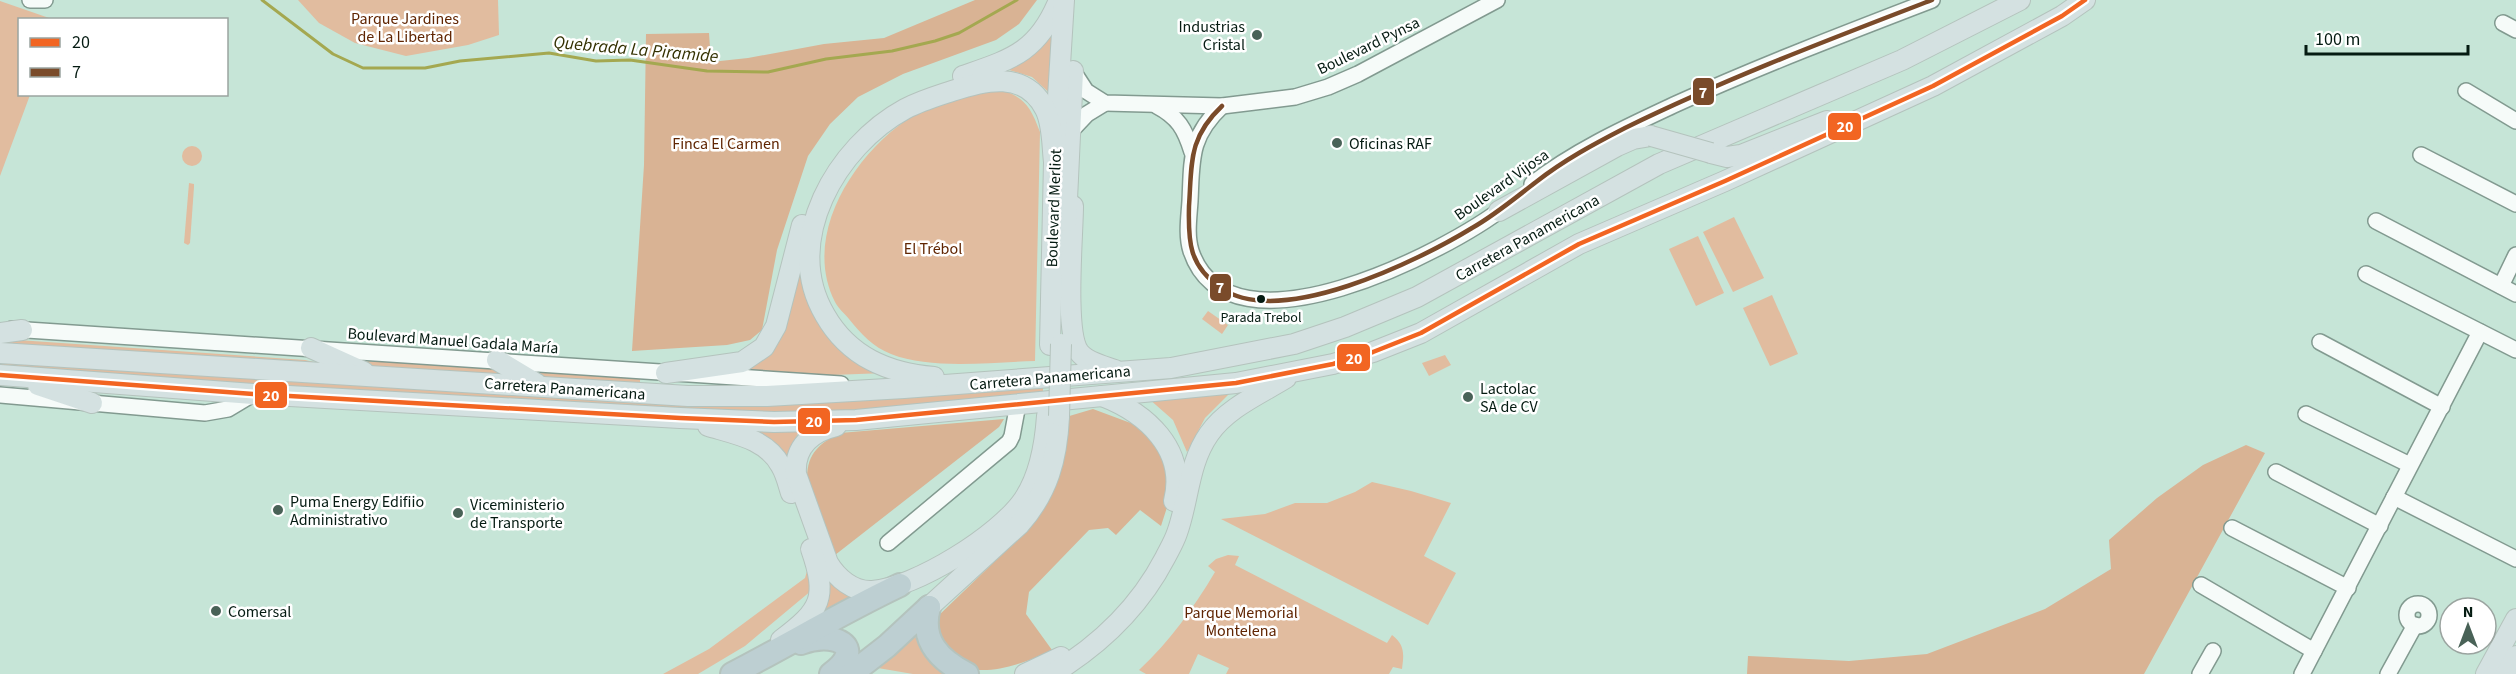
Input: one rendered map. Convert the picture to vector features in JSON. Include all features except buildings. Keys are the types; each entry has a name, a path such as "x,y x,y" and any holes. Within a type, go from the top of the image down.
{"highway":[{"path":"747,666 840,614 900,585"},
{"path":"851,674 929,607"},
{"path":"929,607 926,625 930,645 950,664 967,674"},
{"path":"747,666 808,640 828,637 841,642 847,652 843,664 831,674"}],"main road":[{"name":"Boulevard Merliot","path":"1053,416 1054,162 1062,0"},
{"path":"666,373 742,362 764,348 776,326 802,225 813,194 826,169 847,142 871,120 897,102 925,89 1015,57 1042,32 1062,0"},
{"name":"Boulevard Merliot","path":"1055,344 1077,0"},
{"name":"Carretera Panamericana","path":"0,353 688,396 767,396 904,388 1197,364 1294,344 1378,315 1459,275 1659,164 1902,60 2020,0"},
{"name":"Carretera Panamericana","path":"5,375 253,394 774,422 856,420 1236,383 1294,373 1373,352 1421,333 1579,244 1725,181 1933,86 2062,16 2085,0"},
{"path":"997,382 913,375 888,369 867,360 847,344 831,325 819,305 812,285 809,265 814,228 822,200 837,172 856,148 878,127 906,108 974,84 1003,80 1014,82 1037,98 1045,109 1054,162"},
{"path":"1499,211 1633,139 1651,136 1727,158 1741,155 1868,105 1933,86"},
{"path":"1070,132 1075,150 1071,334 1080,355 1121,371"},
{"path":"0,333 22,330"},
{"path":"311,348 374,376"},
{"path":"497,360 539,386"},
{"path":"1052,674 1094,646 1133,608 1157,574 1178,533 1184,471 1220,422 1231,412 1294,373"},
{"path":"5,375 92,403"},
{"path":"1099,395 1131,410 1149,423 1184,471"},
{"path":"856,420 826,428 812,435 804,443 795,464 796,474 833,572 846,583 871,591 900,585 977,544 1012,515 1024,498 1041,462 1053,416"},
{"path":"929,607 1020,524 1034,508 1045,489 1054,462 1053,416"},
{"path":"680,417 755,441 770,452 781,466 816,564 820,587 819,600 811,615 747,666"},
{"path":"1025,674 1052,663 1072,650 1101,626 1126,600 1161,540 1180,499"},
{"path":"2486,674 2516,619"},
{"path":"2506,674 2516,656"}],"street":[{"path":"30,0 45,0"},
{"name":"Boulevard Pynsa","path":"1106,103 1222,106 1296,97 1358,74 1497,0"},
{"name":"Boulevard Vijosa","path":"1154,105 1172,114 1180,122 1192,152 1188,237 1191,252 1210,281 1229,294 1242,298 1300,299 1392,271 1462,234 1499,211 1578,152 1643,119 1761,65 1932,0"},
{"path":"1070,132 1087,114 1106,103 1086,91 1073,71"},
{"path":"2466,91 2516,121"},
{"name":"Boulevard Vijosa","path":"1192,152 1210,117 1222,106"},
{"path":"2421,155 2516,204"},
{"path":"2376,221 2516,294"},
{"path":"2501,286 2516,255"},
{"path":"2366,273 2516,350"},
{"name":"Boulevard Manuel Gadala María","path":"0,328 904,388"},
{"path":"2302,674 2480,332"},
{"path":"2320,342 2442,407"},
{"path":"0,395 205,413 228,409 253,394"},
{"path":"888,543 1009,441 1013,433 1018,404"},
{"path":"2306,414 2410,465"},
{"path":"2276,472 2380,526"},
{"path":"2394,497 2516,559"},
{"path":"2232,528 2348,588"},
{"path":"2201,585 2314,651"},
{"path":"2388,674 2415,626"},
{"path":"2200,674 2212,651"}],"green space":[{"name":"Parque Jardines de La Libertad","path":"298,0 498,0 499,35 468,45 406,56 355,43 319,23"},
{"name":"Finca El Carmen","path":"975,0 1037,0 1019,24 996,40 903,74 858,97 830,124 808,156 777,250 762,330 750,340 727,345 632,351 644,165 646,34 709,33 711,62 748,58 824,44 884,38"},
{"path":"0,1 49,18 18,18 18,96 30,96 0,176"},
{"path":"1053,33 1055,98 1032,77 1006,69 1033,52"},
{"name":"El Trébol","path":"995,88 1013,94 1025,103 1040,132 1035,361 943,364 907,359 891,354 868,340 840,309 826,277 825,252 829,226 838,201 851,177 867,156 905,121 937,105"},
{"path":"188,146 196,146 202,152 202,160 196,166 188,166 182,160 182,152"},
{"path":"189,183 194,184 194,187 188,245 184,243"},
{"path":"1734,217 1764,278 1733,292 1703,232"},
{"path":"1698,236 1724,293 1696,306 1669,249"},
{"path":"798,271 810,303 885,373 806,376 731,371 761,359 776,347 787,322"},
{"path":"1772,295 1798,354 1770,366 1743,308"},
{"path":"1208,311 1228,325 1222,334 1202,319"},
{"path":"18,340 305,360 331,366 0,346 0,342"},
{"path":"1445,355 1451,365 1429,376 1422,363"},
{"path":"0,359 455,388 1043,385 1043,395 772,414 337,391 0,366"},
{"path":"366,361 501,369 513,377 375,367"},
{"path":"522,369 640,378 640,382 542,381"},
{"path":"1236,387 1205,418 1187,452 1173,420 1148,398"},
{"path":"1093,409 1144,428 1166,457 1170,498 1161,526 1140,510 1116,535 1108,528 1089,530 1029,592 1026,614 1052,650 1013,666 991,670 972,669 945,648 938,634 936,618 1020,537 1066,417"},
{"path":"1004,419 999,427 835,555 807,478 809,462 821,445 840,433"},
{"path":"757,430 799,431 785,462"},
{"path":"2246,445 2265,453 2144,674 1747,674 1748,656 1849,661 1927,654 2045,609 2111,569 2109,540 2157,498 2203,465"},
{"path":"1372,482 1451,503 1424,556 1456,573 1428,625 1221,519 1265,514 1295,503 1327,503 1355,492"},
{"name":"Parque Memorial Montelena","path":"1228,555 1239,556 1235,565 1387,643 1392,635 1403,650 1402,669 1393,667 1389,674 1226,674 1229,668 1198,654 1189,674 1146,674 1139,670 1171,636 1198,599 1215,572 1208,566 1216,559"},
{"path":"811,557 812,590 745,646 698,674 663,674 709,649 805,578"},
{"path":"823,570 857,598 821,616"},
{"path":"913,631 920,648 944,674 913,674 872,667"}],"waterway":[{"name":"Quebrada La Piramide","path":"262,0 333,54 363,68 425,68 460,61 549,53 596,61 630,60 707,71 768,72 826,59 892,51 935,41 959,33 1017,0"}],"transit line":[{"name":"7","path":"1222,106 1197,140 1192,164 1189,231 1197,262 1210,280 1221,288 1247,299 1278,301 1312,296 1348,286 1384,272 1448,242 1489,218 1568,159 1625,128 1739,77 1932,0"},
{"name":"20","path":"0,375 253,394 774,422 856,420 1236,383 1333,364 1373,352 1421,333 1579,244 1725,181 1933,86 2062,16 2085,0"}],"place":[{"name":"Industrias Cristal","path":"1257,35"},
{"name":"Oficinas RAF","path":"1337,143"},
{"name":"Parada Trebol","path":"1261,299"},
{"name":"Lactolac SA de CV","path":"1468,397"},
{"name":"Puma Energy Edifiio Administrativo","path":"278,510"},
{"name":"Viceministerio de Transporte","path":"458,513"},
{"name":"Comersal","path":"216,611"}]}
